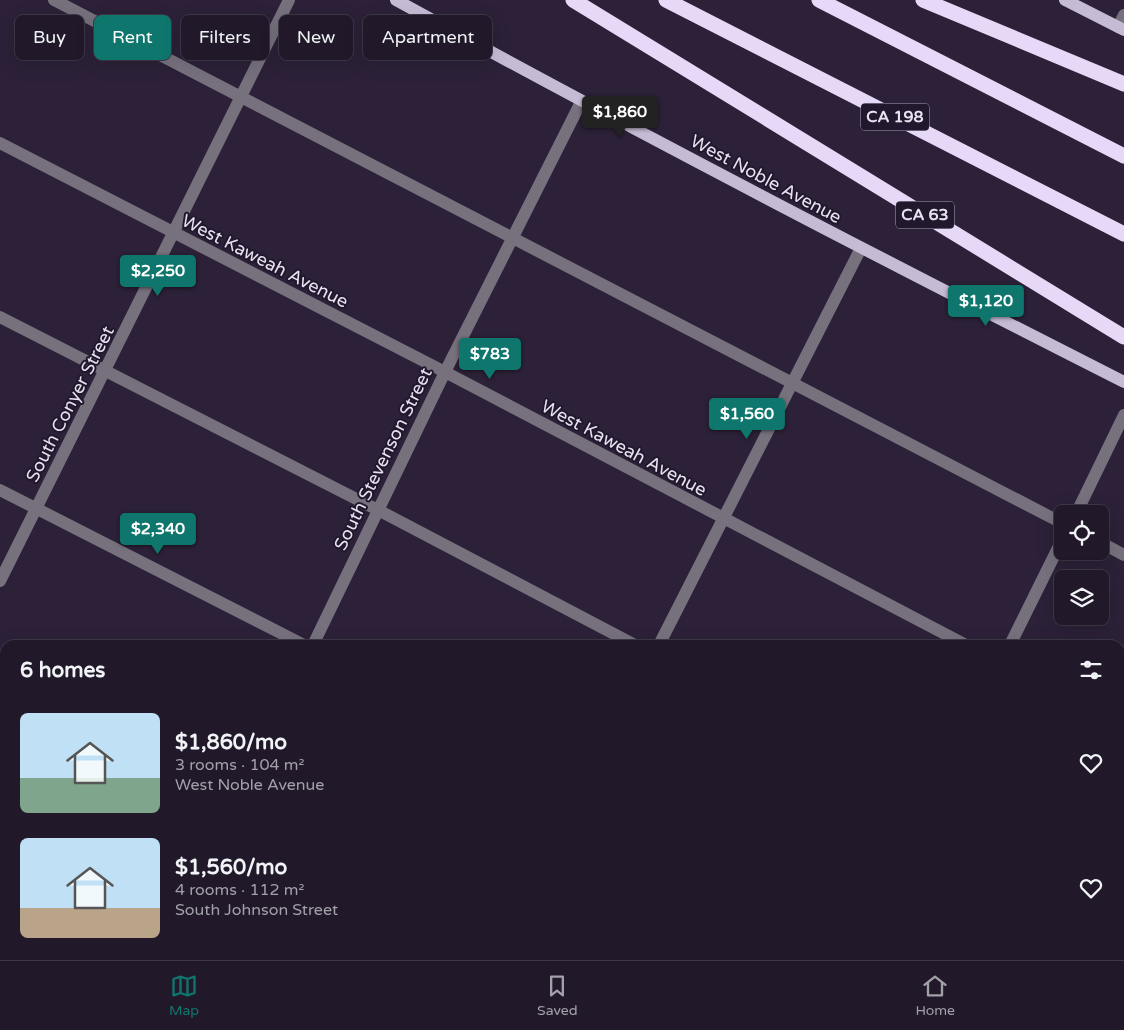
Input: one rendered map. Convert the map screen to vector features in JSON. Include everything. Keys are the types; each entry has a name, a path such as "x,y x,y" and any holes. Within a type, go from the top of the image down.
{"highway":[{"name":"CA 63","path":"573,0 1124,337"},
{"name":"CA 198","path":"666,0 1124,234"},
{"path":"819,0 1124,156"},
{"path":"923,0 1124,84"}],"main road":[{"name":"West Noble Avenue","path":"396,0 581,102 1124,382"},
{"path":"1065,0 1121,28"}],"street":[{"path":"54,0 1054,519"},
{"name":"South Conyer Street","path":"0,580 289,0"},
{"path":"1121,28 1124,15"},
{"name":"South Stevenson Street","path":"315,640 445,372 581,102"},
{"name":"West Kaweah Avenue","path":"0,143 445,372 722,519 956,640"},
{"path":"662,640 861,248"},
{"path":"0,317 378,510 625,640"},
{"path":"1080,505 1124,415"},
{"path":"0,490 294,640"},
{"path":"1109,547 1124,555"},
{"path":"1012,640 1054,556"}]}
